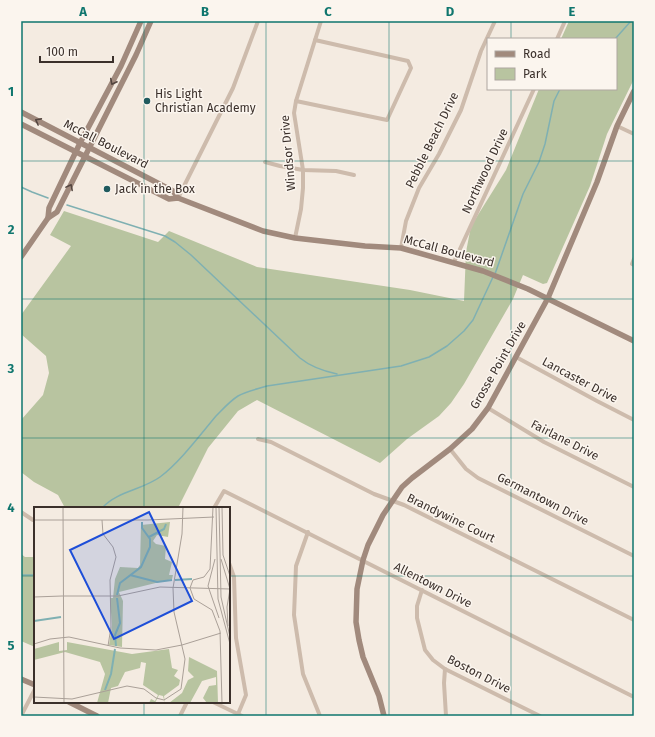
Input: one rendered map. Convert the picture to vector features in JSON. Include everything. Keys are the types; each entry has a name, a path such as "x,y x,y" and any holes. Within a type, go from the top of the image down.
{"street":[{"path":"48,218 49,208 80,144 121,66 141,21"},
{"path":"21,257 48,218 56,212 90,148 151,21"},
{"path":"178,198 233,88 258,21"},
{"name":"Windsor Drive","path":"295,238 301,209 303,170 294,113 296,101 321,21"},
{"name":"Pebble Beach Drive","path":"487,38 495,21"},
{"path":"557,38 565,21"},
{"name":"Pebble Beach Drive","path":"401,248 406,221 420,188 439,154 460,110 487,38"},
{"path":"296,101 387,120 411,68 408,61 315,40"},
{"name":"Northwood Drive","path":"454,262 534,90"},
{"name":"Grosse Point Drive","path":"384,716 379,696 363,657 358,634 356,606 363,560 375,530 392,501 412,478 450,449 472,429 488,408 548,298 597,182 617,126 634,91"},
{"name":"McCall Boulevard","path":"21,112 173,191 178,198"},
{"name":"McCall Boulevard","path":"21,124 169,199 178,198 263,231 295,238 365,246 401,248 483,270 548,298 634,341"},
{"path":"617,126 634,134"},
{"path":"265,162 303,170 336,171 354,175"},
{"path":"634,259 632,264 634,265"},
{"name":"Lancaster Drive","path":"516,357 634,420"},
{"name":"Fairlane Drive","path":"488,408 544,442 634,487"},
{"name":"Brandywine Court","path":"258,439 271,442 374,494 404,505 634,620"},
{"name":"Germantown Drive","path":"450,449 466,469 478,478 634,556"},
{"name":"Allentown Drive","path":"215,507 224,491 634,697"},
{"path":"21,512 33,520"},
{"path":"308,532 296,566 294,615 303,674 320,716"},
{"path":"215,703 240,715 246,696 236,638 234,576 230,566"},
{"name":"Boston Drive","path":"422,590 417,606 417,618 425,650 432,660 445,669 540,716"},
{"path":"445,669 444,683 446,716"},
{"path":"21,679 34,685"},
{"path":"21,716 34,690"},
{"path":"71,703 97,716"},
{"path":"180,716 186,703"}],"green space":[{"path":"569,21 634,21 634,79 607,134 590,186 547,283 543,284 523,275 513,299 464,384 451,403 439,416 407,439 380,463 257,400 238,411 208,448 178,507 64,507 58,495 34,482 21,472 21,420 43,395 49,373 46,356 21,334 21,315 71,246 50,235 64,211 158,242 169,231 257,267 410,290 464,301 466,252 471,226 506,170 539,90 617,90 617,38 561,38"},
{"path":"21,554 25,557 34,557 34,647 21,641"}],"waterway":[{"path":"616,38 631,21"},
{"path":"495,274 523,194 539,162 545,144 554,101 560,90"},
{"path":"21,187 48,198"},
{"path":"67,205 165,236 175,242 191,255 300,358 317,368 337,374"},
{"path":"103,507 115,498 146,485 160,477 197,440 216,416 241,394 267,386 401,366 429,357 447,346 464,331 473,320 493,277"},
{"path":"21,575 34,575"}],"place":[{"name":"His Light Christian Academy","path":"147,101"},
{"name":"Jack in the Box","path":"107,189"}]}
